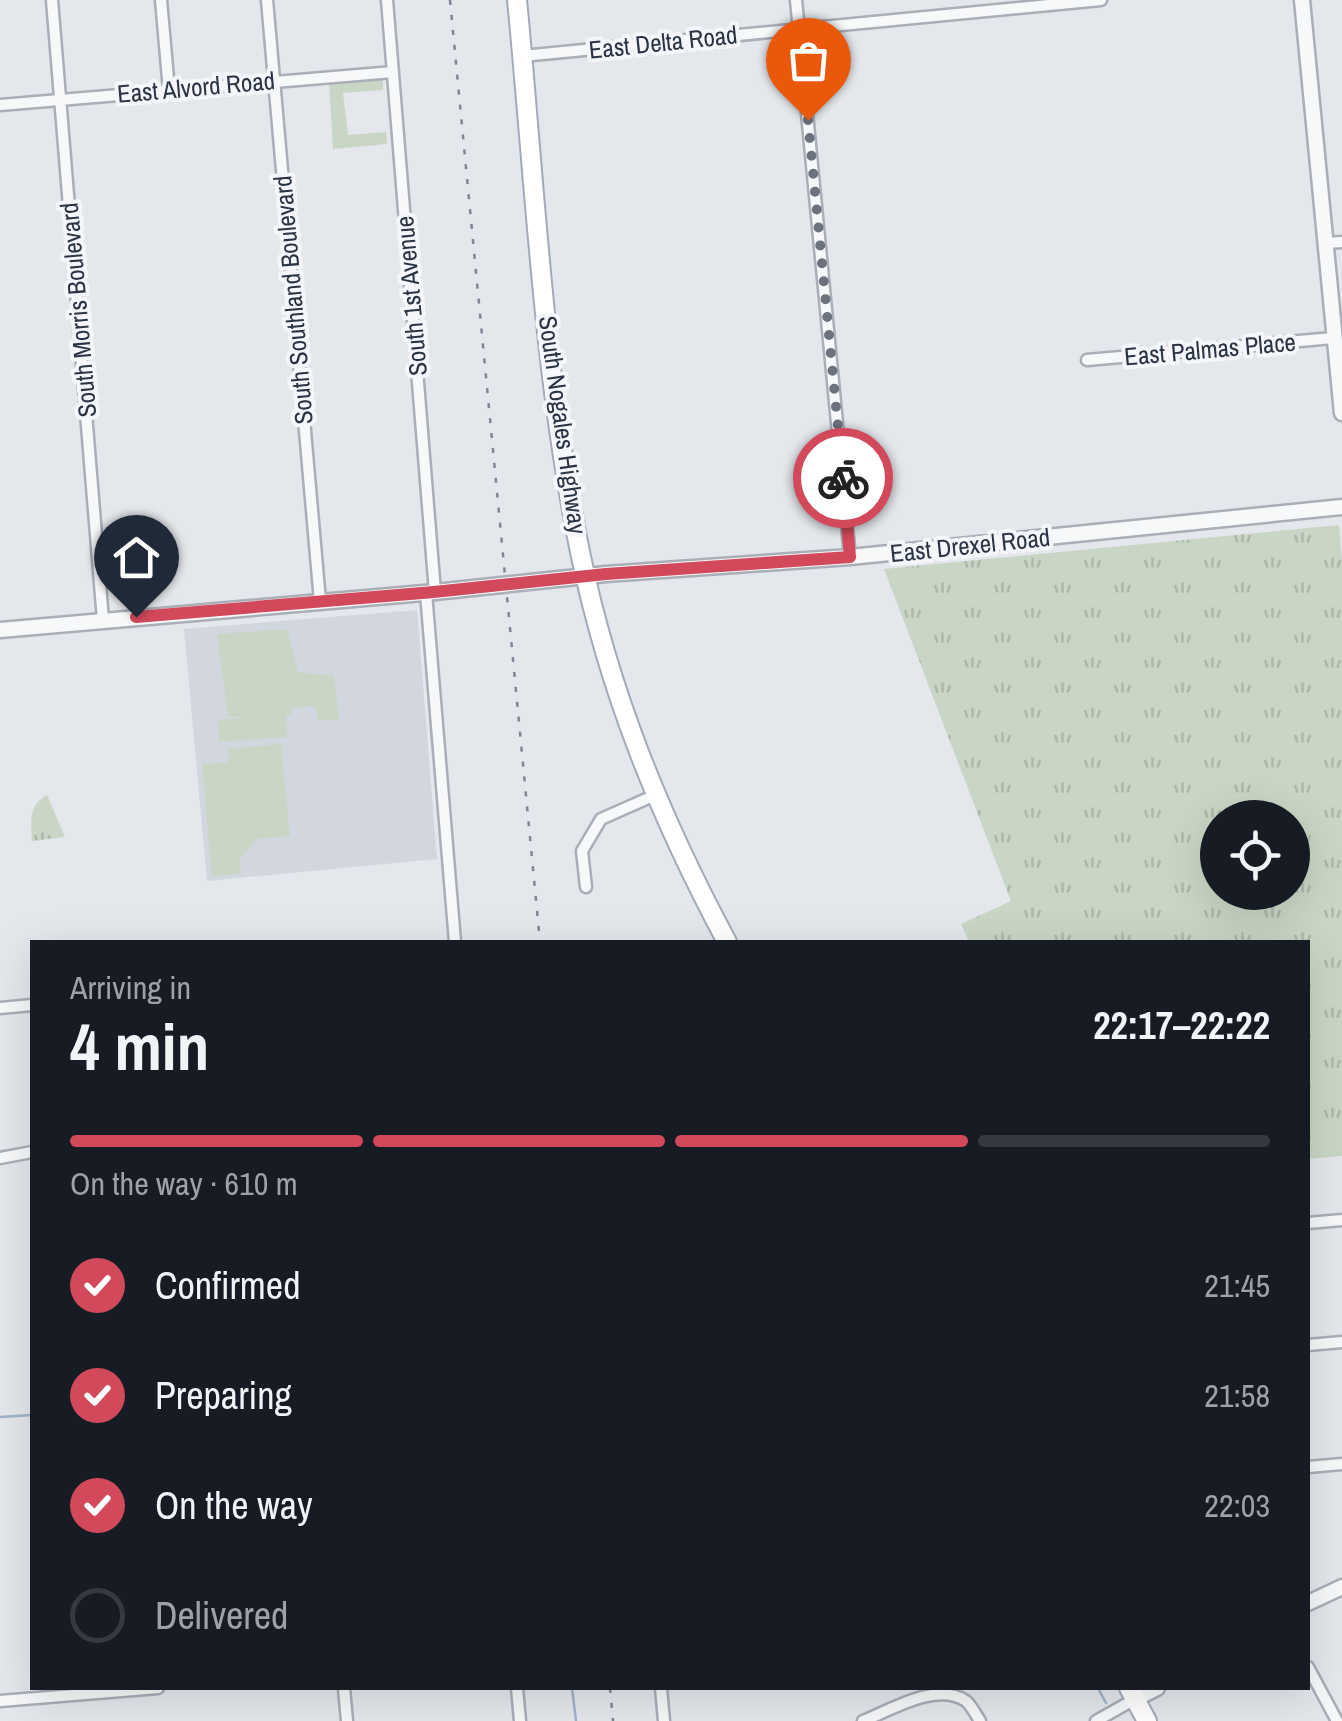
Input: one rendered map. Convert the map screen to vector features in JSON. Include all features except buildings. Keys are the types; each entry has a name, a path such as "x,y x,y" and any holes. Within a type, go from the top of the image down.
{"main road":[{"name":"South Nogales Highway","path":"517,0 558,416 566,478 587,575 618,692 654,796 726,940"},
{"path":"1132,1693 1146,1721"}],"street":[{"name":"South Morris Boulevard","path":"52,0 103,620"},
{"path":"162,0 169,90"},
{"name":"South Southland Boulevard","path":"267,0 320,601"},
{"name":"South 1st Avenue","path":"387,0 455,940"},
{"path":"796,0 850,557"},
{"name":"East Delta Road","path":"522,56 1102,0"},
{"path":"1302,0 1342,413"},
{"name":"East Alvord Road","path":"0,104 392,72"},
{"path":"1325,243 1342,242"},
{"name":"East Palmas Place","path":"1086,360 1333,338"},
{"name":"East Drexel Road","path":"0,630 587,575 850,557 1342,507"},
{"path":"586,887 582,851 601,819 654,796"},
{"path":"0,1008 30,1005"},
{"path":"0,1158 30,1152"},
{"path":"1310,1223 1342,1220"},
{"path":"1310,1344 1342,1342"},
{"path":"1310,1467 1342,1464"},
{"path":"1310,1602 1342,1587"},
{"path":"1310,1671 1337,1721"},
{"path":"0,1701 86,1690"},
{"path":"344,1690 347,1721"},
{"path":"517,1690 520,1721"},
{"path":"661,1690 664,1721"},
{"path":"1096,1721 1132,1693"},
{"path":"864,1721 930,1695 952,1695 968,1702 980,1721"}],"shaded area":[{"path":"417,610 437,859 207,881 184,629"}],"green space":[{"path":"383,76 383,90 343,93 348,135 386,132 387,144 333,149 329,82"},
{"path":"1339,525 1342,1156 1310,1159 1310,940 968,940 961,924 1011,901 884,569"},
{"path":"287,629 298,672 334,676 339,719 319,721 315,706 291,708 286,716 287,737 219,742 218,720 249,717 228,717 217,634"},
{"path":"281,744 290,836 257,839 240,859 241,874 212,876 202,764 228,762 228,749"},
{"path":"47,795 65,837 32,841 34,809"}],"waterway":[{"path":"0,1417 30,1415"},
{"path":"572,1690 576,1721"},
{"path":"1099,1690 1106,1703"}],"railway":[{"path":"450,0 540,940"},
{"path":"610,1690 613,1721"}],"way so far":[{"path":"808,120 843,478"}],"route":[{"path":"136,617 606,574 850,557 843,478"}]}
